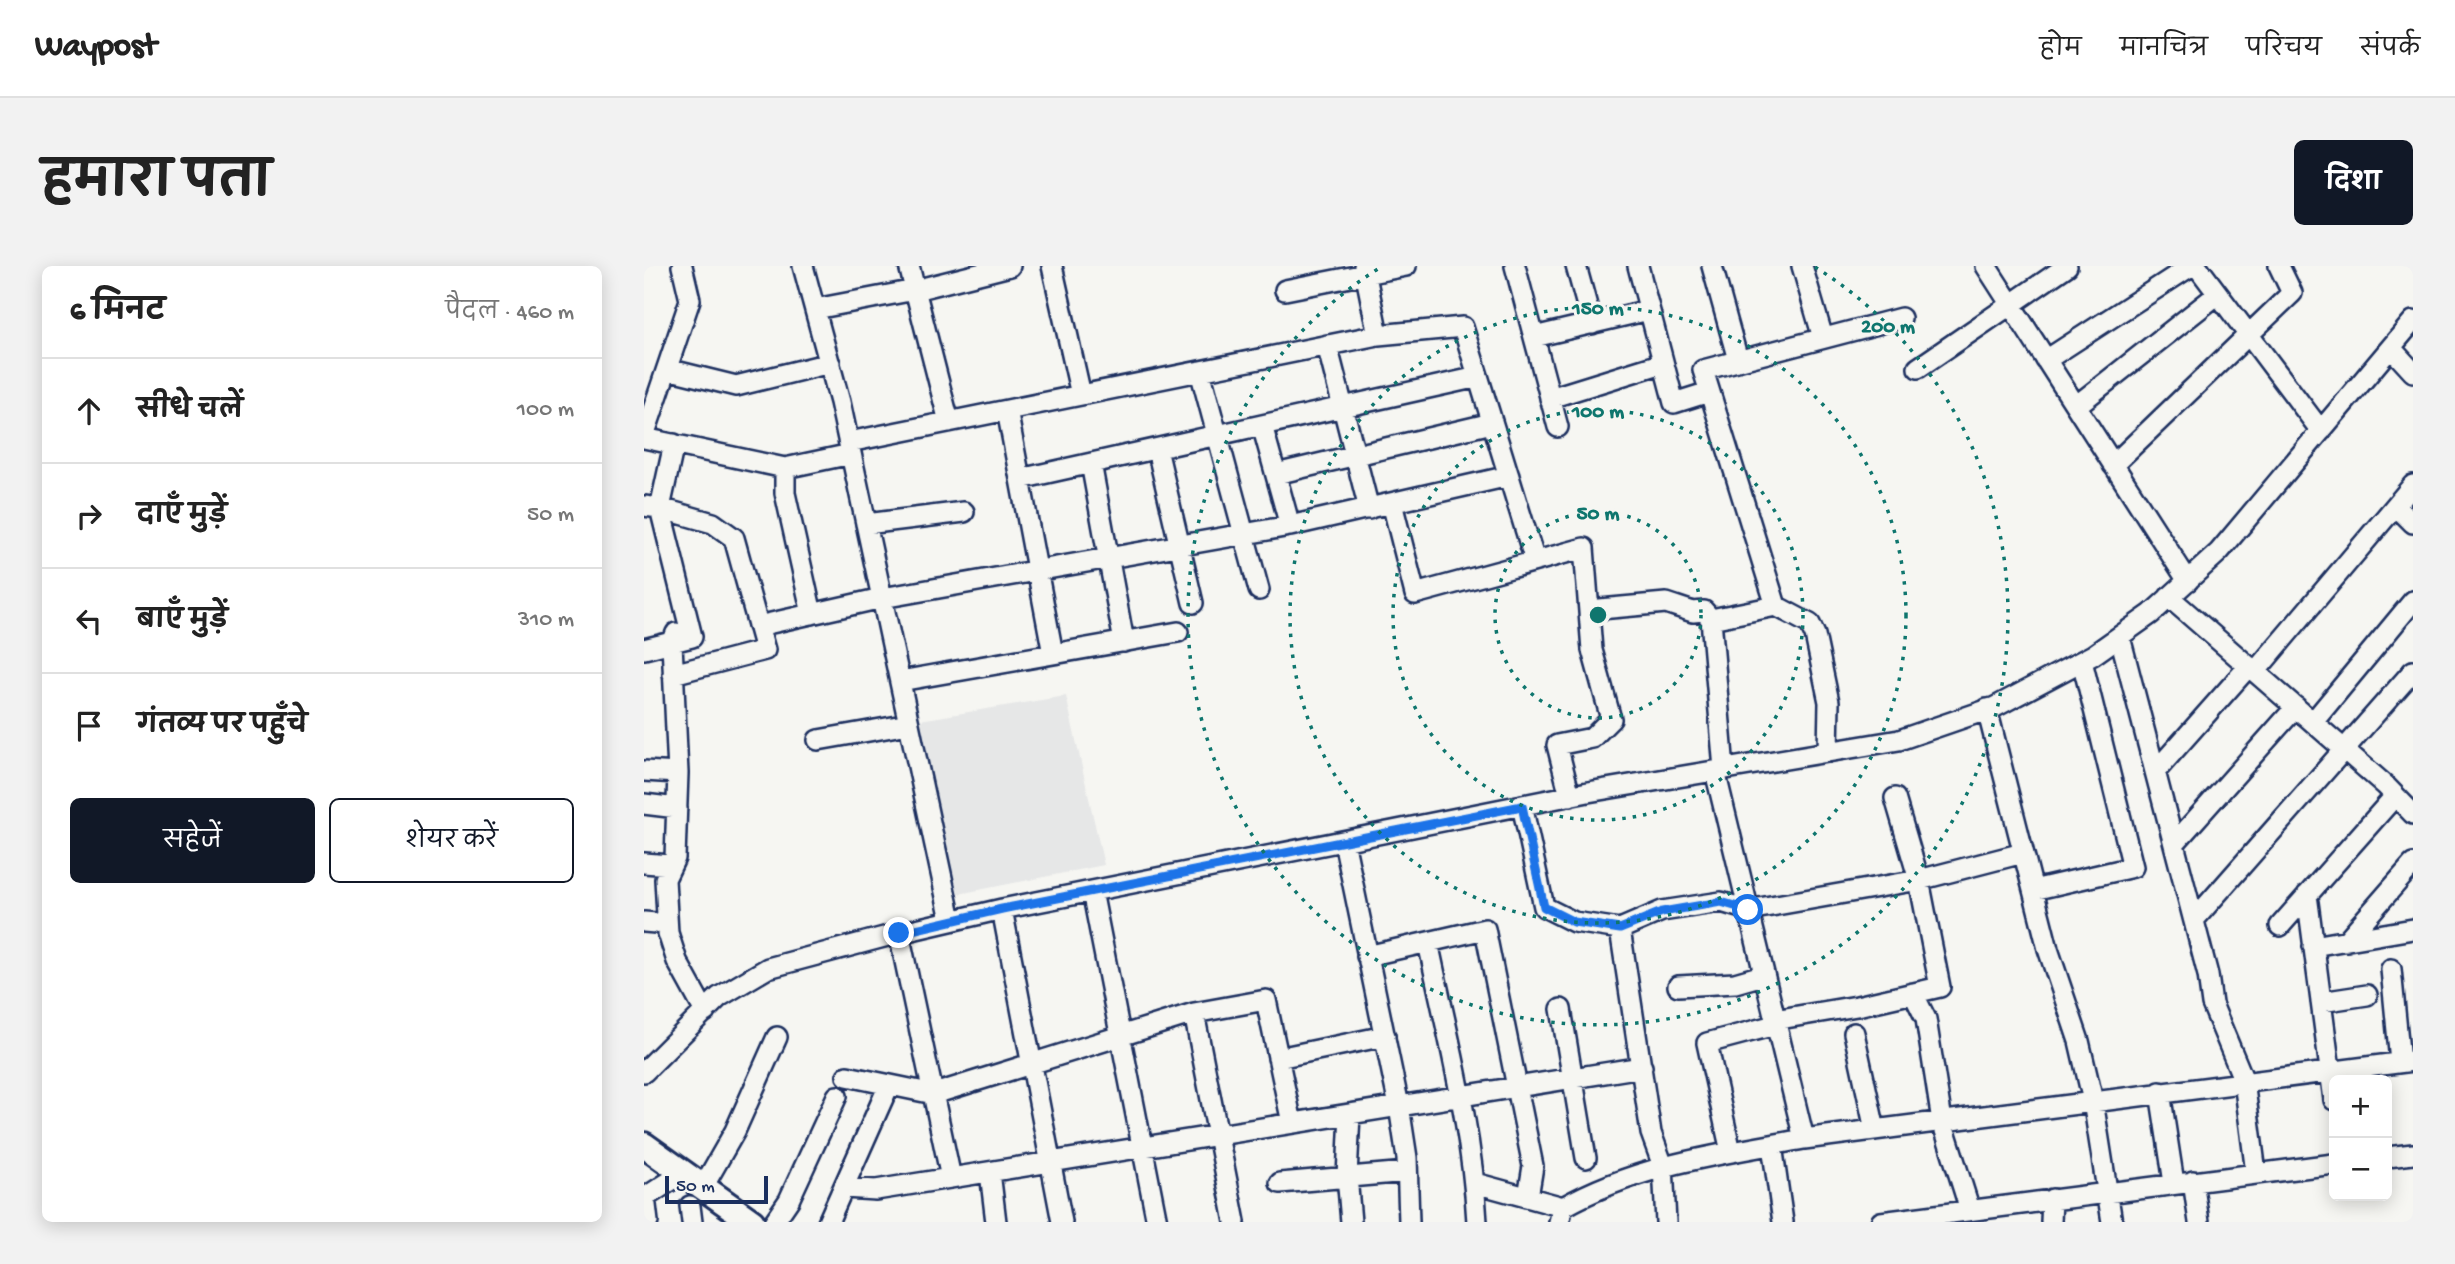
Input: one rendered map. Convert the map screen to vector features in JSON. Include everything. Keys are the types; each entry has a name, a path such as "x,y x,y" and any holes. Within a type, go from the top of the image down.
{"main road":[{"path":"644,1145 692,1197 752,1222"}],"street":[{"path":"682,266 690,300 644,437 785,468 949,422 1378,335 1463,327 1535,561"},
{"path":"803,266 850,448 951,920"},
{"path":"909,266 949,422"},
{"path":"815,309 915,290 1010,266"},
{"path":"1052,266 1082,395"},
{"path":"1285,290 1364,270 1406,266"},
{"path":"1515,266 1558,428"},
{"path":"1576,266 1592,324"},
{"path":"1638,266 1674,403 1709,392"},
{"path":"1712,266 1738,360"},
{"path":"1986,266 2188,581"},
{"path":"1918,368 2067,266"},
{"path":"2046,360 2194,266 2321,431"},
{"path":"2113,465 2292,293 2279,266"},
{"path":"1808,268 1823,338"},
{"path":"1364,270 1378,335"},
{"path":"2076,406 2218,295"},
{"path":"1534,337 1649,310"},
{"path":"1776,606 1703,370 1901,318"},
{"path":"644,1072 719,997 768,968 1002,909 1570,796 1899,740 1987,709 2082,661 2151,614 2188,581 2219,552 2413,321"},
{"path":"1327,345 1368,509"},
{"path":"2391,348 2413,372"},
{"path":"667,369 736,386 830,363"},
{"path":"1550,398 1663,363"},
{"path":"1200,371 1259,590"},
{"path":"1020,479 1478,377"},
{"path":"1007,410 1053,654"},
{"path":"1276,474 1492,423"},
{"path":"1262,425 1290,526"},
{"path":"644,649 692,637 652,507 674,444"},
{"path":"1157,449 1193,603"},
{"path":"1091,463 1124,642"},
{"path":"785,468 785,493 811,614"},
{"path":"758,625 882,598 1290,526 1509,476"},
{"path":"2155,772 2252,669 2413,485"},
{"path":"1392,503 1415,594 1584,548 1592,650 1611,719 1591,738 1557,745 1570,796"},
{"path":"2396,506 2413,523"},
{"path":"652,507 713,523 734,538 765,650 673,674"},
{"path":"866,524 964,512"},
{"path":"2169,597 2345,750 2413,814"},
{"path":"2313,722 2413,601"},
{"path":"1589,610 1665,603 1693,612 1704,611 1712,619 1720,770 1748,910 1804,1139"},
{"path":"1712,619 1776,606 1810,624 1815,635 1829,702 1828,752"},
{"path":"900,681 1178,632"},
{"path":"2120,636 2208,975 2212,1004 2244,1081 2256,1173"},
{"path":"672,643 678,773 675,858 665,879 667,924 677,961 705,1012"},
{"path":"2033,890 2133,867 2082,661"},
{"path":"2194,920 2413,671"},
{"path":"2174,844 2296,708"},
{"path":"1987,709 2048,949 2079,1041 2093,1101 2112,1222"},
{"path":"818,740 909,724"},
{"path":"644,771 678,773"},
{"path":"2280,926 2395,796"},
{"path":"1731,1152 1707,1043 1774,1022 1940,987 1919,880 1895,798"},
{"path":"644,804 677,808"},
{"path":"1522,806 1544,907 1574,922 1620,929 1662,912 1721,902 1748,910 1919,880 2023,853"},
{"path":"1344,841 1399,1106 1407,1172 1409,1222"},
{"path":"644,863 671,865"},
{"path":"2346,941 2413,864"},
{"path":"1093,891 1157,1222"},
{"path":"2307,895 2331,1075"},
{"path":"1002,909 1062,1222"},
{"path":"644,922 667,924"},
{"path":"1367,956 1485,929 1533,1166 1528,1197"},
{"path":"1620,929 1651,1133 1663,1166 1666,1222"},
{"path":"2313,946 2413,929"},
{"path":"899,933 951,1178"},
{"path":"1428,942 1460,1096 1475,1183 1477,1222"},
{"path":"1475,1183 1528,1197 1561,1214 1585,1195 1663,1166 1731,1152 1804,1139 2406,1062 2391,969"},
{"path":"1678,986 1735,983 1763,975 1765,981"},
{"path":"1913,993 1926,1019 1942,1121 1970,1210"},
{"path":"2321,1002 2367,995"},
{"path":"847,1076 934,1094 1194,1013 1266,1000 1292,1123"},
{"path":"1561,1009 1586,1158"},
{"path":"1194,1013 1235,1222"},
{"path":"1854,1033 1875,1130"},
{"path":"1279,1058 1385,1036"},
{"path":"649,1222 644,1198 692,1197 735,1131 777,1037"},
{"path":"844,1188 876,1190 1642,1067"},
{"path":"828,1222 889,1085"},
{"path":"2160,1092 2183,1182 2199,1222"},
{"path":"774,1222 789,1200 837,1096"},
{"path":"1350,1114 1348,1176 1351,1222"},
{"path":"1772,1145 1783,1222"},
{"path":"2392,1156 2413,1154"},
{"path":"1881,1222 1942,1218 1970,1210 2107,1191 2329,1165"},
{"path":"990,1172 996,1222"},
{"path":"1279,1183 1407,1172"},
{"path":"2050,1222 2052,1199"}],"shaded area":[{"path":"1066,696 1104,865 954,895 920,720"}],"route":[{"path":"899,933 1002,909 1522,806 1544,907 1574,922 1620,929 1662,912 1721,902 1748,910"}]}
